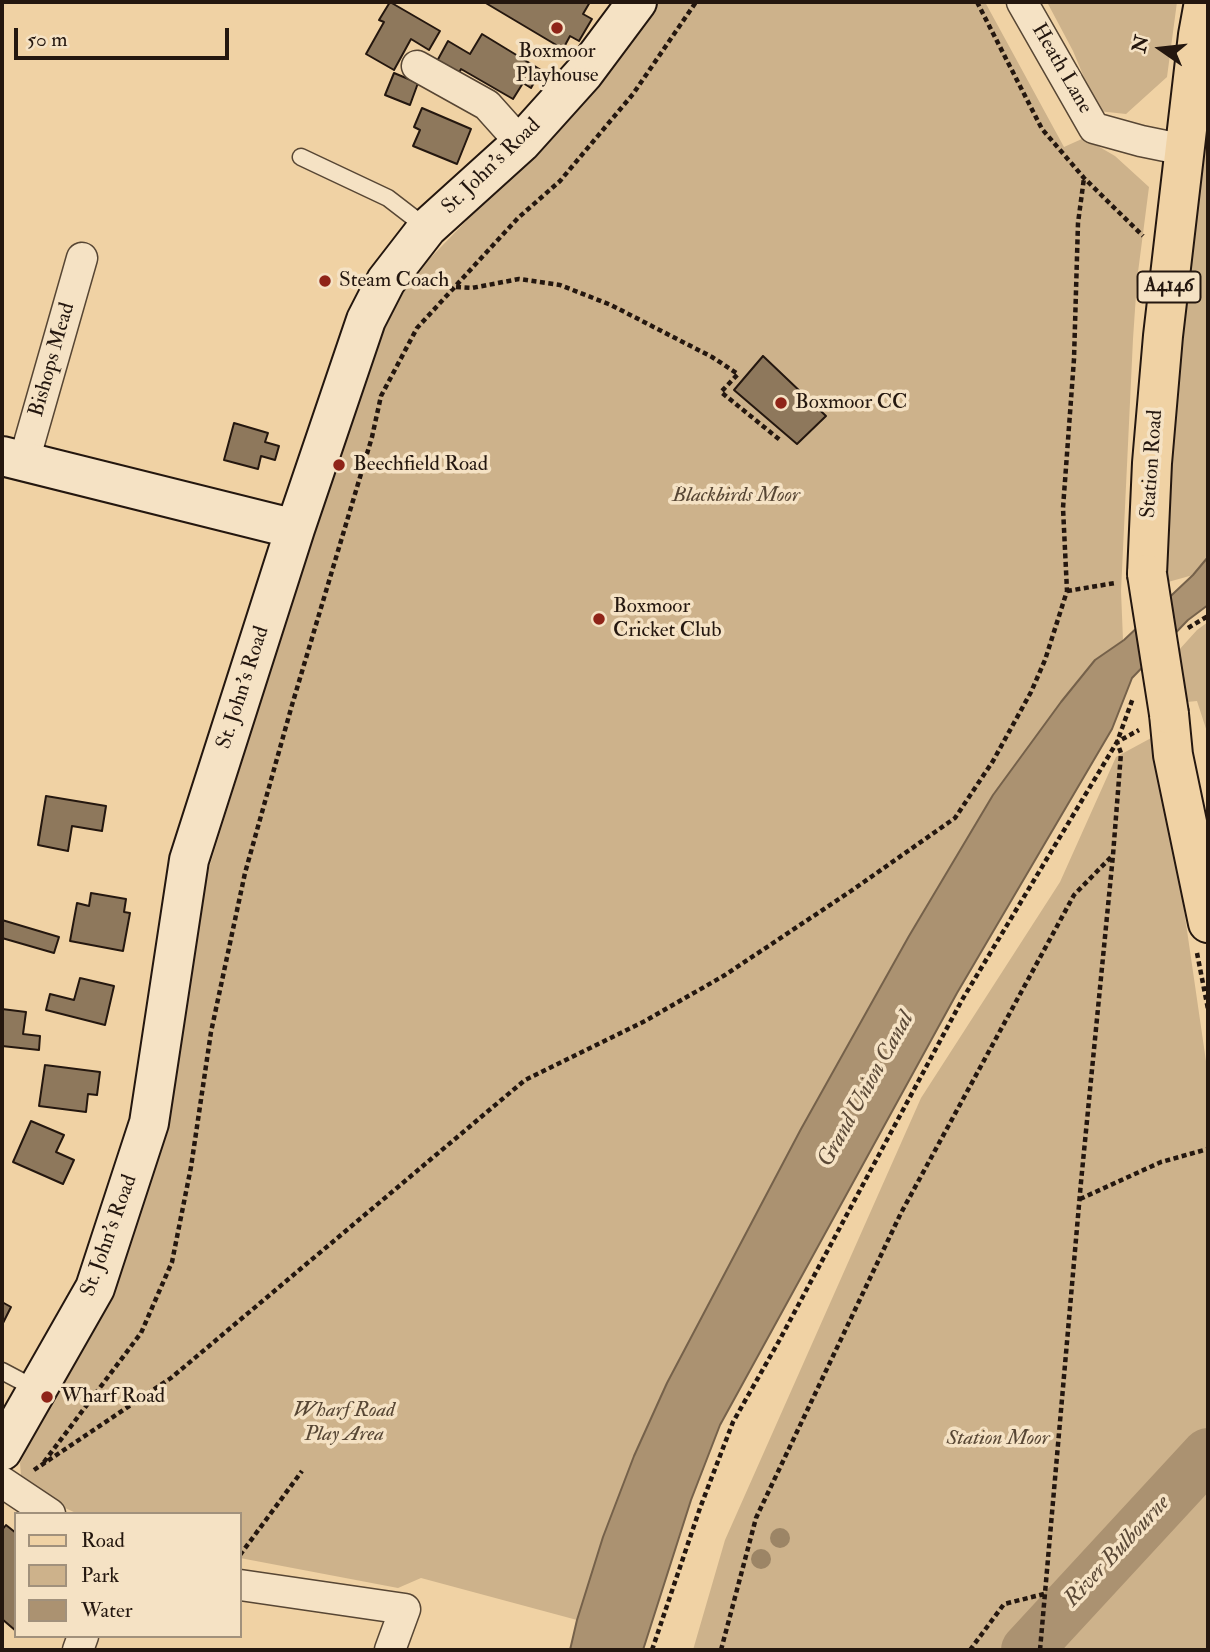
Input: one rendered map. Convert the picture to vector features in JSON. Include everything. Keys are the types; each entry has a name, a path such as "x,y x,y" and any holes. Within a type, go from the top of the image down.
{"main road":[{"name":"Station Road","path":"1205,2 1198,35 1163,336 1152,463 1132,579 1169,714 1173,755 1208,923"}],"street":[{"name":"St. John's Road","path":"2,1451 95,1288 149,1123 189,860 295,529 366,320 386,281 427,228 521,143 584,74 637,2"},
{"name":"Heath Lane","path":"1022,2 1094,128 1185,150"},
{"path":"417,66 487,105 521,143"},
{"name":"Bishops Mead","path":"13,458 82,258"},
{"path":"13,458 295,529"},
{"path":"2,1482 47,1512"},
{"path":"242,1585 405,1609 390,1650"}],"lane":[{"path":"301,158 388,198 427,228"},
{"path":"2,1371 38,1390"}],"path":[{"path":"696,2 633,94 568,171 519,218 417,328 382,396 245,873 211,1032 191,1167 172,1262 141,1333 41,1466 171,1378 525,1080 645,1021 725,975 955,818 993,761 1031,692 1045,660 1067,591 1063,508 1074,359 1078,223 1084,178"},
{"path":"977,2 1042,129 1084,178 1152,245"},
{"path":"455,286 472,288 519,279 560,285 611,305 712,357 738,374 721,392 780,440"},
{"path":"1067,591 1132,579"},
{"path":"1181,637 1189,627 1208,616"},
{"path":"652,1650 700,1508 733,1422 962,1000 1117,742 1136,693"},
{"path":"1040,1650 1114,855 1121,753 1117,742"},
{"path":"721,1650 755,1518 901,1213 1074,895 1114,855"},
{"path":"1080,1199 1161,1162 1208,1149"},
{"path":"242,1552 302,1471"},
{"path":"970,1650 1004,1604 1044,1594"}],"green space":[{"name":"Blackbirds Moor","path":"658,2 985,2 1064,147 1084,138 1115,156 1149,187 1137,280 1133,339 1121,591 1123,640 1095,660 993,795 909,936 801,1129 667,1383 634,1456 603,1537 577,1620 421,1578 398,1588 242,1558 242,1512 74,1512 21,1475 20,1463 105,1294 204,884 312,537 379,340 405,284 538,147 646,20"},
{"path":"1047,2 1177,2 1167,77 1126,114 1098,111 1073,51"},
{"path":"1208,128 1208,557 1193,575 1161,584 1192,204"},
{"path":"1208,622 1208,735 1197,701 1177,703 1169,661 1197,630"},
{"name":"Station Moor","path":"1153,737 1182,896 1208,1075 1208,1650 693,1650 725,1540 921,1098 1060,882 1116,757"}],"water":[{"name":"Grand Union Canal","path":"1208,557 1208,605 1188,620 1132,678 1112,729 957,993 720,1425 691,1500 643,1650 570,1650 603,1537 634,1456 667,1383 801,1129 909,936 993,795 1061,702 1095,660 1124,640 1193,575"}],"building":[{"path":"390,2 440,31 429,50 411,39 394,70 366,54 384,22 379,20"},
{"name":"Boxmoor Playhouse","path":"484,2 590,2 583,14 592,19 579,41 570,36 563,49"},
{"path":"482,34 541,70 531,88 523,83 513,99 461,69 458,75 436,63 448,41 470,54"},
{"path":"394,73 418,83 410,105 385,95"},
{"path":"422,108 471,129 457,164 413,146 420,130 414,127"},
{"name":"Boxmoor CC","path":"763,356 826,416 797,444 734,390"},
{"path":"234,423 268,433 265,442 279,446 275,460 261,456 258,469 224,460"},
{"path":"46,796 106,806 102,831 72,826 68,851 38,845"},
{"path":"91,893 126,899 124,912 130,913 123,951 70,941 77,903 89,906"},
{"path":"2,920 59,937 54,953 2,938"},
{"path":"80,978 114,986 105,1025 46,1010 50,994 74,1000"},
{"path":"2,1009 26,1012 23,1034 40,1036 39,1050 2,1046"},
{"path":"45,1065 100,1072 97,1095 88,1094 86,1112 39,1106"},
{"path":"31,1121 64,1135 56,1152 74,1160 63,1184 13,1162"},
{"path":"2,1302 11,1307 2,1325"},
{"path":"6,1525 14,1531 14,1629 2,1619 2,1530"}],"waterway":[{"name":"River Bulbourne","path":"1027,1650 1208,1454"}],"place":[{"name":"Boxmoor Playhouse","path":"557,28"},
{"name":"Steam Coach","path":"325,281"},
{"name":"Boxmoor CC","path":"781,403"},
{"name":"Beechfield Road","path":"339,465"},
{"name":"Boxmoor Cricket Club","path":"599,619"},
{"name":"Wharf Road","path":"47,1397"}],"park label":[{"name":"Wharf Road Play Area","path":"344,1423"}]}
